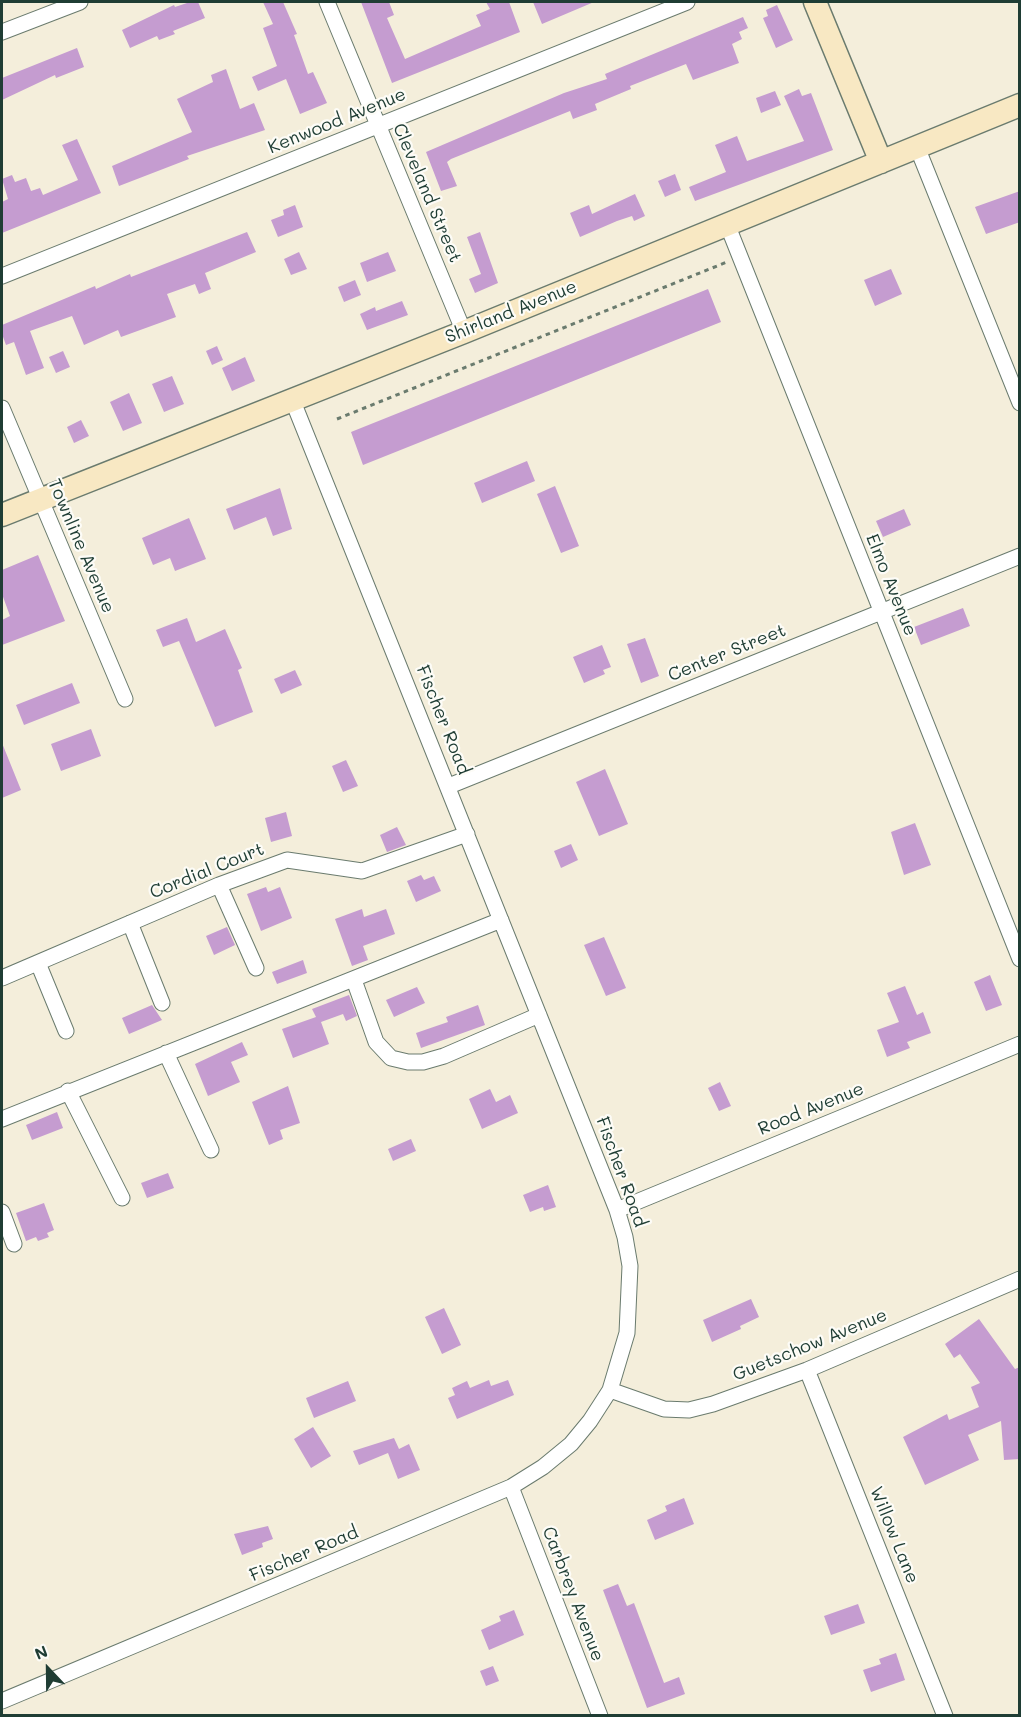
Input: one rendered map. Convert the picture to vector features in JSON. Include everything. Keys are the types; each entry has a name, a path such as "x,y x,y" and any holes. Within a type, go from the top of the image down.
{"street":[{"path":"2,32 80,2"},
{"name":"Cleveland Street","path":"327,2 464,332"},
{"name":"Kenwood Avenue","path":"2,276 687,2"},
{"path":"815,2 881,162"},
{"name":"Shirland Avenue","path":"2,515 464,332 1020,105"},
{"path":"918,147 1020,403"},
{"name":"Elmo Avenue","path":"727,224 1020,960"},
{"name":"Fischer Road","path":"2,1701 481,1502 511,1487 543,1467 571,1444 610,1390 627,1333 631,1296 626,1237 617,1210 292,399"},
{"name":"Townline Avenue","path":"2,408 125,699"},
{"name":"Center Street","path":"449,786 1020,556"},
{"name":"Cordial Court","path":"2,978 219,885 287,860 362,871 467,834"},
{"path":"219,885 256,968"},
{"path":"2,1119 501,920"},
{"path":"130,923 162,1003"},
{"path":"38,963 66,1031"},
{"path":"354,980 376,1042 392,1058 408,1062 423,1062 444,1056 538,1015"},
{"name":"Rood Avenue","path":"617,1210 1020,1044"},
{"path":"166,1053 211,1150"},
{"path":"68,1091 122,1198"},
{"path":"2,1212 14,1244"},
{"name":"Guetschow Avenue","path":"610,1390 664,1410 689,1410 733,1397 807,1370 1020,1280"},
{"name":"Willow Lane","path":"807,1370 945,1716"},
{"name":"Carbrey Avenue","path":"511,1487 600,1716"}],"path":[{"path":"337,419 740,257"}],"building":[{"path":"198,2 205,18 173,31 175,34 159,40 157,36 130,48 122,30 174,5 175,7"},
{"path":"263,2 283,2 297,34 294,35 308,74 313,72 327,103 300,114 286,79 258,91 252,77 277,66 263,28 273,24"},
{"path":"361,2 389,2 394,15 387,18 405,59 481,26 476,15 490,9 486,2 509,2 520,32 392,83"},
{"path":"533,2 594,2 542,24"},
{"path":"777,5 793,40 776,48 763,18 768,16 766,10"},
{"path":"743,17 748,28 739,32 742,39 732,44 739,63 693,80 686,64 630,86 631,89 595,104 597,110 573,119 570,111 451,159 447,162 457,186 441,191 426,152 564,93 607,79 605,74"},
{"path":"77,48 84,67 56,78 55,75 2,100 2,78"},
{"path":"226,69 240,109 254,103 265,130 187,156 189,159 119,186 112,166 192,132 177,99 213,82 211,75"},
{"path":"799,89 802,96 811,93 833,150 695,201 689,187 726,172 715,145 737,136 747,161 804,141 784,96"},
{"path":"775,91 781,105 761,113 756,98"},
{"path":"77,139 101,193 2,233 2,202 8,199 2,179 12,175 15,182 26,178 31,191 40,188 43,195 78,180 62,145"},
{"path":"675,174 681,190 665,197 658,181"},
{"path":"1020,191 1020,222 986,234 975,207"},
{"path":"635,194 645,216 634,221 632,216 580,237 570,213 589,205 592,214"},
{"path":"295,205 303,227 278,237 271,220 284,215 283,210"},
{"path":"247,232 256,252 205,273 211,289 199,294 195,284 167,294 176,317 121,337 118,330 84,345 72,316 30,331 44,368 26,375 14,342 6,345 2,325 95,286 96,289 130,274 131,277"},
{"path":"480,232 498,283 475,293 469,279 481,274 467,237"},
{"path":"299,252 307,269 291,275 284,259"},
{"path":"388,252 396,271 367,282 360,263"},
{"path":"891,269 902,294 875,306 864,280"},
{"path":"355,280 361,295 344,302 338,287"},
{"path":"708,289 721,322 363,465 351,432"},
{"path":"402,301 408,315 367,330 360,314 375,307 376,311"},
{"path":"217,346 223,360 212,365 206,351"},
{"path":"63,351 70,367 56,373 49,357"},
{"path":"245,357 255,381 232,391 222,368"},
{"path":"172,376 184,404 164,412 152,384"},
{"path":"129,393 142,423 123,431 110,402"},
{"path":"81,420 89,436 74,443 67,427"},
{"path":"527,461 535,481 482,503 474,483"},
{"path":"555,486 579,546 561,553 537,494"},
{"path":"280,488 292,529 273,536 266,517 234,530 226,509"},
{"path":"904,509 911,525 883,537 876,521"},
{"path":"189,518 206,559 175,571 170,558 153,565 142,538"},
{"path":"38,555 65,621 2,645 2,620 10,616 2,594 2,570"},
{"path":"963,608 970,626 921,645 914,627"},
{"path":"187,618 196,642 225,629 242,668 238,670 253,712 215,727 179,641 163,647 156,630"},
{"path":"645,638 659,676 641,683 627,644"},
{"path":"602,645 611,667 603,670 605,674 584,683 573,657"},
{"path":"295,670 302,685 281,694 274,679"},
{"path":"72,683 80,703 24,725 16,705"},
{"path":"91,729 101,756 61,771 51,744"},
{"path":"2,743 21,790 2,798"},
{"path":"346,760 358,786 343,792 332,766"},
{"path":"605,769 628,824 599,836 576,782"},
{"path":"286,812 292,836 271,842 265,818"},
{"path":"915,823 931,865 904,875 891,832"},
{"path":"397,827 406,845 387,852 380,835"},
{"path":"571,844 578,860 561,868 554,851"},
{"path":"421,875 424,880 434,876 441,891 416,902 407,881"},
{"path":"266,887 268,892 280,887 292,918 261,931 247,894"},
{"path":"362,909 364,917 386,909 395,934 363,946 368,960 352,966 335,919"},
{"path":"227,927 235,945 214,955 206,936"},
{"path":"604,937 626,988 606,996 584,945"},
{"path":"303,960 307,973 277,984 272,972"},
{"path":"990,975 1002,1005 986,1011 974,982"},
{"path":"905,986 917,1015 923,1012 931,1033 907,1042 910,1048 887,1057 877,1030 899,1022 887,993"},
{"path":"417,987 425,1003 394,1017 386,1000"},
{"path":"349,995 357,1016 346,1021 343,1014 321,1022 329,1044 293,1058 282,1029 316,1017 312,1009"},
{"path":"152,1005 162,1020 129,1034 122,1018"},
{"path":"478,1005 485,1025 421,1048 416,1033 448,1022 446,1017"},
{"path":"242,1042 248,1055 231,1062 240,1082 208,1096 195,1064"},
{"path":"720,1082 731,1106 719,1111 708,1088"},
{"path":"288,1086 300,1123 280,1130 283,1139 269,1145 252,1102"},
{"path":"490,1089 496,1102 510,1095 518,1113 482,1129 469,1099"},
{"path":"57,1112 63,1128 32,1140 26,1125"},
{"path":"411,1139 416,1151 393,1161 388,1149"},
{"path":"168,1173 174,1188 147,1198 141,1183"},
{"path":"548,1185 556,1207 544,1211 543,1207 530,1212 523,1195"},
{"path":"44,1203 54,1230 47,1233 49,1237 38,1241 36,1237 26,1241 16,1213"},
{"path":"751,1299 759,1317 740,1326 741,1329 712,1342 703,1320"},
{"path":"444,1308 461,1345 442,1354 425,1317"},
{"path":"979,1319 1015,1369 1020,1367 1020,1459 1004,1460 1001,1421 968,1435 979,1460 925,1485 903,1437 947,1414 949,1420 979,1407 971,1387 980,1383 960,1354 954,1358 945,1344"},
{"path":"489,1380 491,1386 508,1380 514,1395 457,1419 448,1398 455,1395 452,1388 467,1381 470,1388"},
{"path":"348,1381 356,1401 314,1418 306,1398"},
{"path":"313,1427 331,1456 311,1468 294,1439"},
{"path":"394,1438 399,1449 409,1444 420,1470 398,1479 388,1453 359,1465 353,1451"},
{"path":"684,1498 694,1524 655,1540 647,1520 667,1511 665,1506"},
{"path":"268,1526 273,1539 262,1543 263,1547 242,1555 234,1534"},
{"path":"618,1584 627,1606 634,1603 664,1683 679,1677 685,1694 647,1708 603,1590"},
{"path":"858,1604 865,1623 831,1635 824,1616"},
{"path":"514,1610 524,1635 489,1650 481,1630 501,1621 499,1616"},
{"path":"896,1653 905,1680 871,1692 863,1670 881,1664 879,1659"},
{"path":"493,1666 499,1681 486,1686 480,1671"}]}
